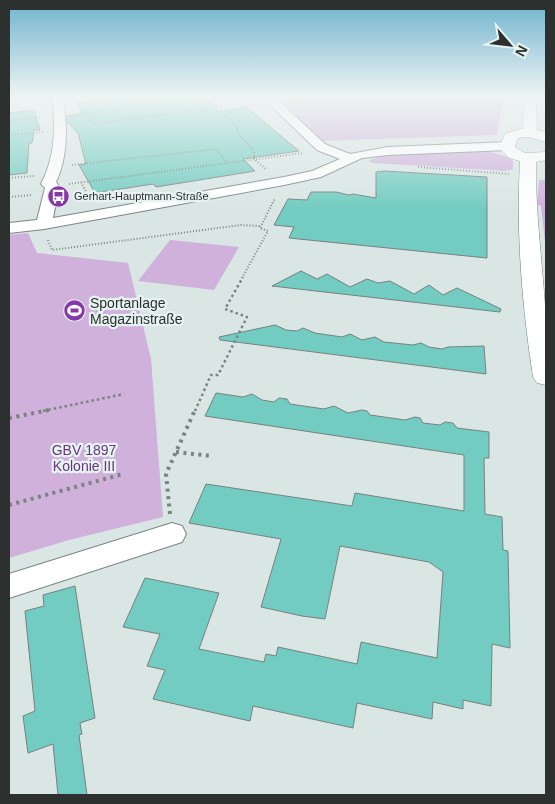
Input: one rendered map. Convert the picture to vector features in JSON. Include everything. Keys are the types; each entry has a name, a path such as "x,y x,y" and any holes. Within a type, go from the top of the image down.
{"main road":[{"path":"521,134 513,134 510,137 508,146 511,153 528,157 546,155"},
{"path":"532,134 546,138"},
{"path":"528,157 526,180 527,235 539,338 546,377"}],"street":[{"path":"43,224 52,186 48,184 54,176 59,134"},
{"path":"307,134 326,150 349,158"},
{"path":"9,228 43,224 284,181 316,174 349,158 388,151 508,146"},
{"path":"9,586 172,534"}],"path":[{"path":"9,135 27,134"},
{"path":"238,134 254,151 254,159"},
{"path":"55,167 216,149 227,162"},
{"path":"52,186 326,150"},
{"path":"254,159 284,181 261,226"},
{"path":"417,167 514,174"},
{"path":"43,224 52,250 241,225 261,226 260,228 268,231 225,309 247,317 218,375 211,375 166,474 172,534"},
{"path":"9,418 124,394"},
{"path":"176,452 212,456"},
{"path":"9,505 122,474"}],"green space":[{"path":"313,134 497,134 497,135 320,141"},
{"path":"484,150 508,157 513,161 513,169 506,171 373,163 368,161 410,152"},
{"path":"539,180 545,180 546,251 541,206 537,204"},
{"name":"GBV 1897 Kolonie III","path":"28,233 37,253 128,263 151,359 163,517 69,540 9,558 9,235"},
{"path":"170,240 239,247 214,290 138,281"}],"building":[{"path":"9,134 33,134 32,143 29,143 27,173 9,175"},
{"path":"78,134 278,134 299,151 243,159 255,171 156,187 153,184 95,193 79,165 86,164"},
{"path":"376,172 487,177 487,258 289,238 294,227 274,225 288,199 307,200 311,192 336,192 376,198"},
{"path":"301,271 317,279 327,274 350,287 367,279 378,283 390,281 414,294 429,285 443,295 457,288 501,309 500,312 272,286"},
{"path":"275,325 286,330 297,331 303,328 315,333 342,337 350,334 362,340 375,337 384,342 413,345 421,343 429,347 442,349 448,347 484,346 486,374 220,340 219,337"},
{"path":"216,393 243,397 252,394 262,400 274,402 279,398 287,399 290,404 324,409 334,406 348,413 362,410 367,411 370,415 405,420 415,417 420,418 423,423 440,425 445,422 453,423 457,428 489,432 489,458 484,458 485,514 502,517 503,550 508,551 510,648 492,644 491,706 463,700 463,709 433,702 432,719 357,703 353,728 253,706 250,721 153,699 165,670 147,666 160,634 123,627 145,578 219,593 199,649 264,662 266,654 276,656 278,647 357,664 361,642 437,658 443,572 429,562 340,546 325,619 302,616 261,607 281,539 189,523 206,484 352,506 355,493 464,511 464,455 205,416"},
{"path":"75,586 95,718 80,723 82,734 79,735 87,795 58,795 53,744 28,753 23,716 35,711 25,611 44,606 43,595"}],"place":[{"name":"Gerhart-Hauptmann-Straße","path":"58,196"},
{"name":"Sportanlage Magazinstraße","path":"74,311"}]}
